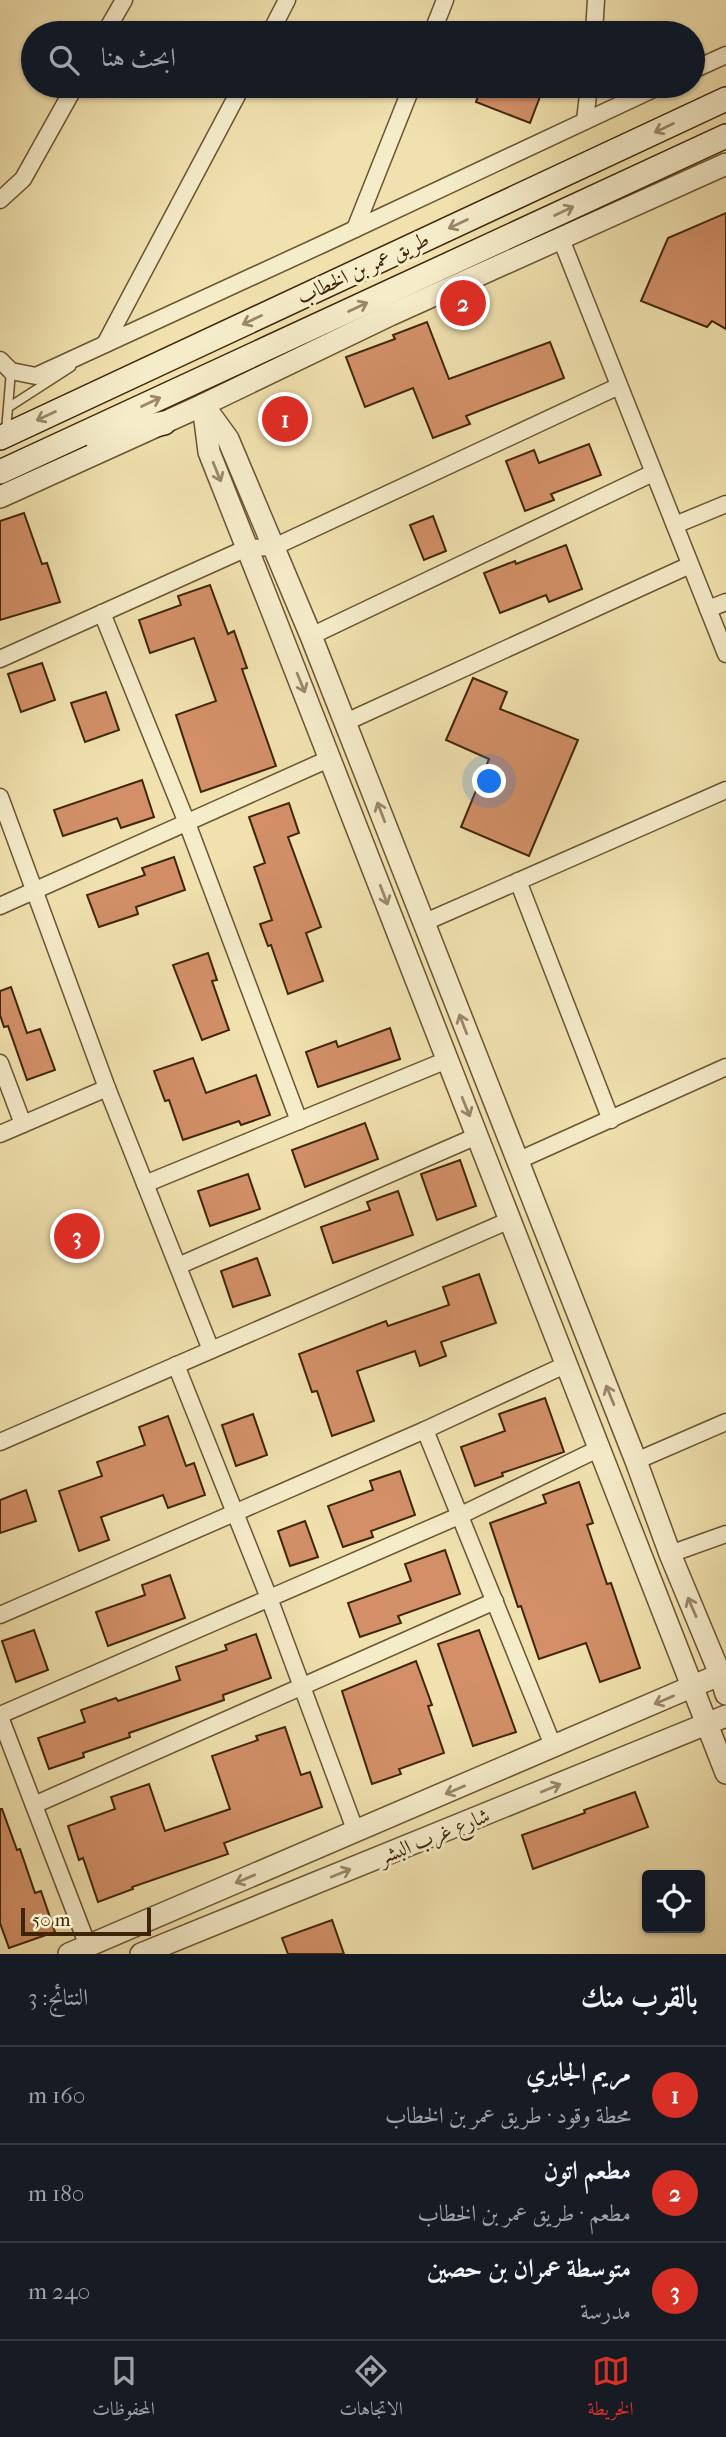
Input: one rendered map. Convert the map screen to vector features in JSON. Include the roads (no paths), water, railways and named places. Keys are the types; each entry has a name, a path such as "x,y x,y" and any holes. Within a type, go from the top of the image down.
{"main road":[{"name":"طريق عمر بن الخطاب","path":"3,436 726,99"},
{"name":"طريق عمر بن الخطاب","path":"0,472 726,136"},
{"path":"52,448 164,423"}],"street":[{"path":"112,21 124,0"},
{"path":"276,21 287,0"},
{"path":"437,21 445,0"},
{"path":"595,21 596,0"},
{"path":"705,65 726,55"},
{"path":"0,200 23,179 68,98"},
{"path":"105,344 236,98"},
{"path":"355,229 407,98"},
{"path":"585,121 588,98"},
{"path":"5,366 36,376 634,98"},
{"path":"653,197 673,161"},
{"path":"0,497 203,405 390,315 726,164"},
{"path":"561,239 726,654"},
{"path":"0,659 247,548 274,547 619,386"},
{"path":"203,405 228,439 311,636 636,1461 670,1555 724,1680 692,1688 79,1950 34,1805 0,1716 461,1515 598,1449"},
{"path":"203,405 209,452 331,758 692,1688 717,1721 726,1773"},
{"path":"311,636 653,472"},
{"path":"675,525 726,503"},
{"path":"346,722 690,565"},
{"path":"708,609 726,602"},
{"path":"102,613 187,823 299,1121"},
{"path":"0,906 331,758"},
{"path":"424,923 726,790"},
{"path":"0,797 107,1088 211,1350"},
{"path":"517,881 611,1120"},
{"path":"145,1184 447,1060"},
{"path":"0,1063 23,1124"},
{"path":"517,1161 726,1067"},
{"path":"0,1134 107,1088"},
{"path":"178,1266 477,1136"},
{"path":"0,1442 510,1220"},
{"path":"176,1365 269,1598 356,1832"},
{"path":"0,1615 425,1430 565,1365"},
{"path":"636,1461 726,1422"},
{"path":"425,1430 554,1748"},
{"path":"670,1555 726,1534"},
{"path":"34,1805 495,1601"},
{"name":"شارع غرب البشر","path":"141,1954 717,1721"}],"lane":[{"path":"9,407 105,344"},
{"path":"3,436 9,407 5,366"}],"place":[{"name":"مطعم اتون","path":"463,303"},
{"name":"مريم الجابري","path":"285,419"},
{"name":"متوسطة عمران بن حصين","path":"77,1236"}]}
